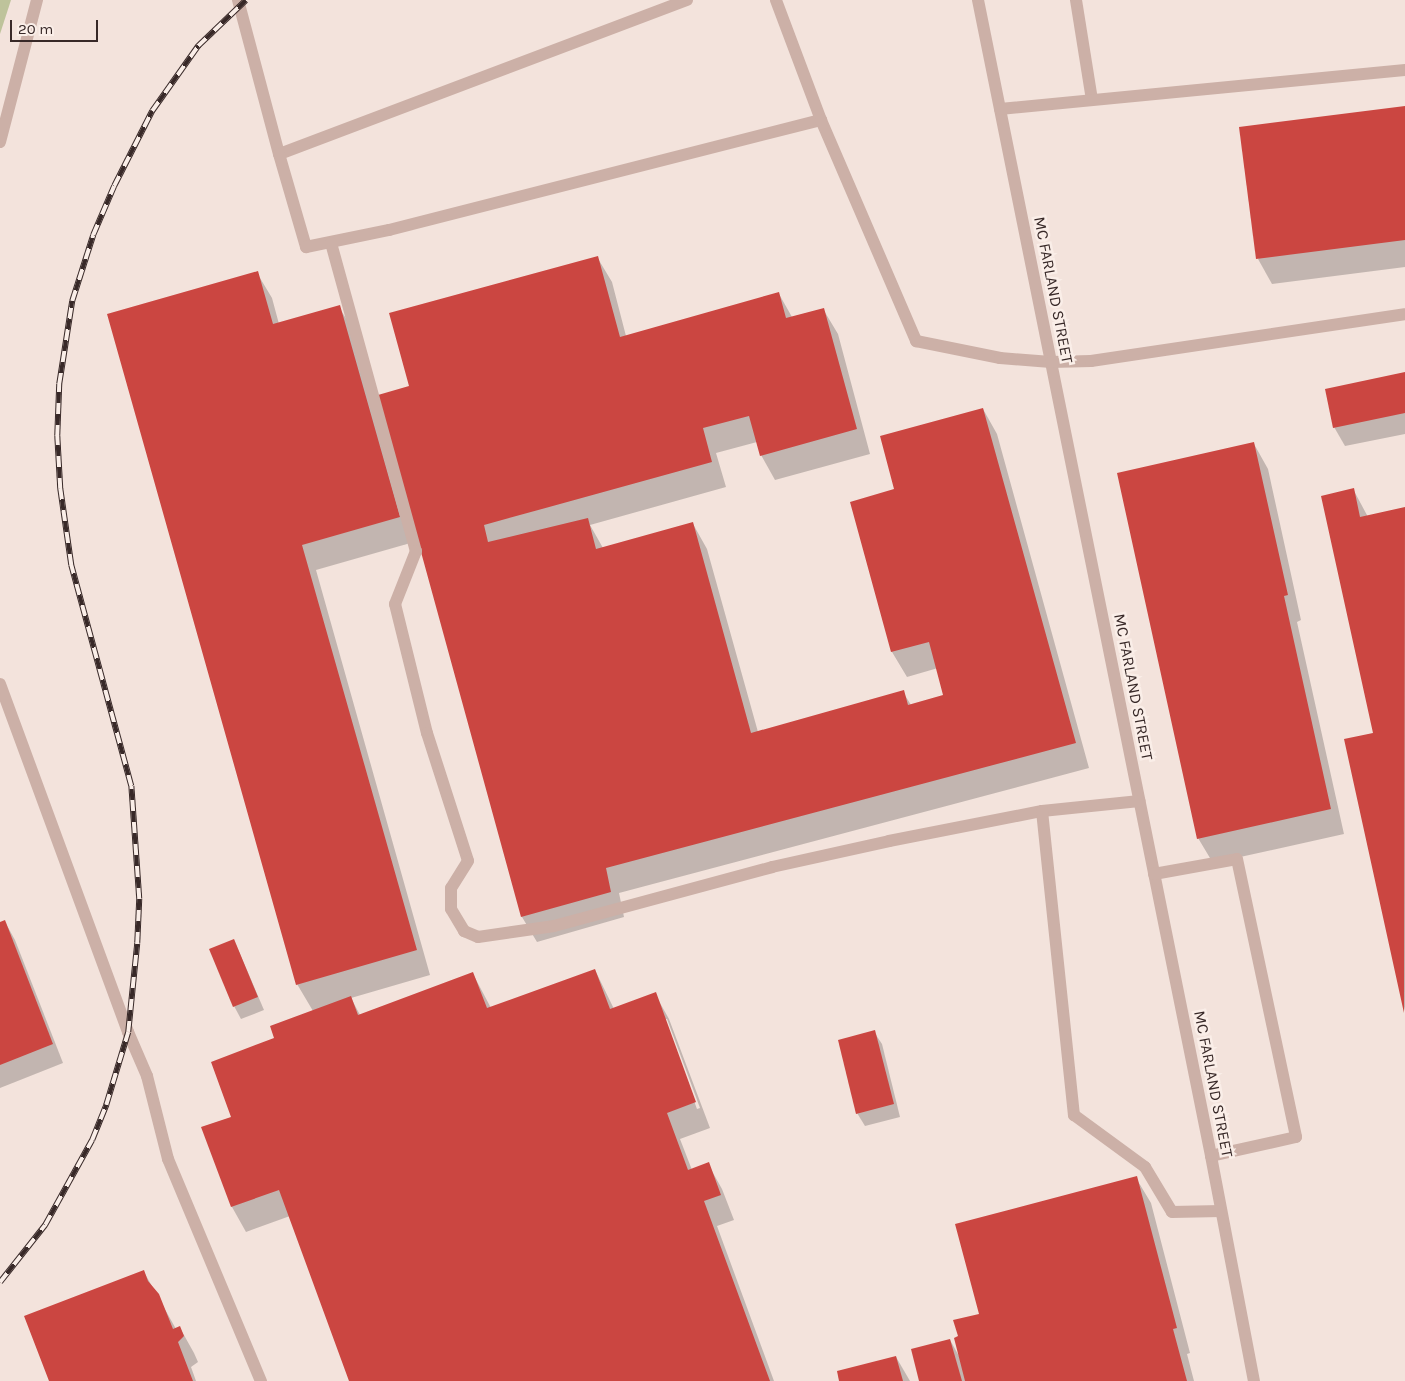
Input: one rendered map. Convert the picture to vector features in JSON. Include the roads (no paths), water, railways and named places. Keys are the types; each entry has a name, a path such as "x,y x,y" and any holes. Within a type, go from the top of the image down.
{"street":[{"path":"0,142 37,0"},
{"path":"279,154 687,0"},
{"path":"776,0 821,120 916,341 1000,358 1051,362 1091,361 1405,314"},
{"name":"MC FARLAND STREET","path":"978,0 1222,1211 1254,1381"},
{"path":"1076,0 1092,100"},
{"path":"239,3 306,247 389,230 821,120"},
{"path":"1000,109 1405,70"},
{"path":"331,243 416,551 395,604 427,733 468,861 450,888 451,909 464,932 478,937 554,926 772,867 1042,810 1139,801"},
{"path":"0,684 128,1032 147,1076 168,1159 261,1381"},
{"path":"1042,810 1074,1114 1145,1167 1172,1212 1222,1211"},
{"path":"1154,874 1237,859 1296,1137 1211,1156"}],"railway":[{"path":"0,1282 45,1225 92,1140 106,1105 128,1032 137,943 139,899 131,786 71,565 60,489 57,436 59,384 72,301 93,235 114,186 152,111 198,46 246,0"}]}
